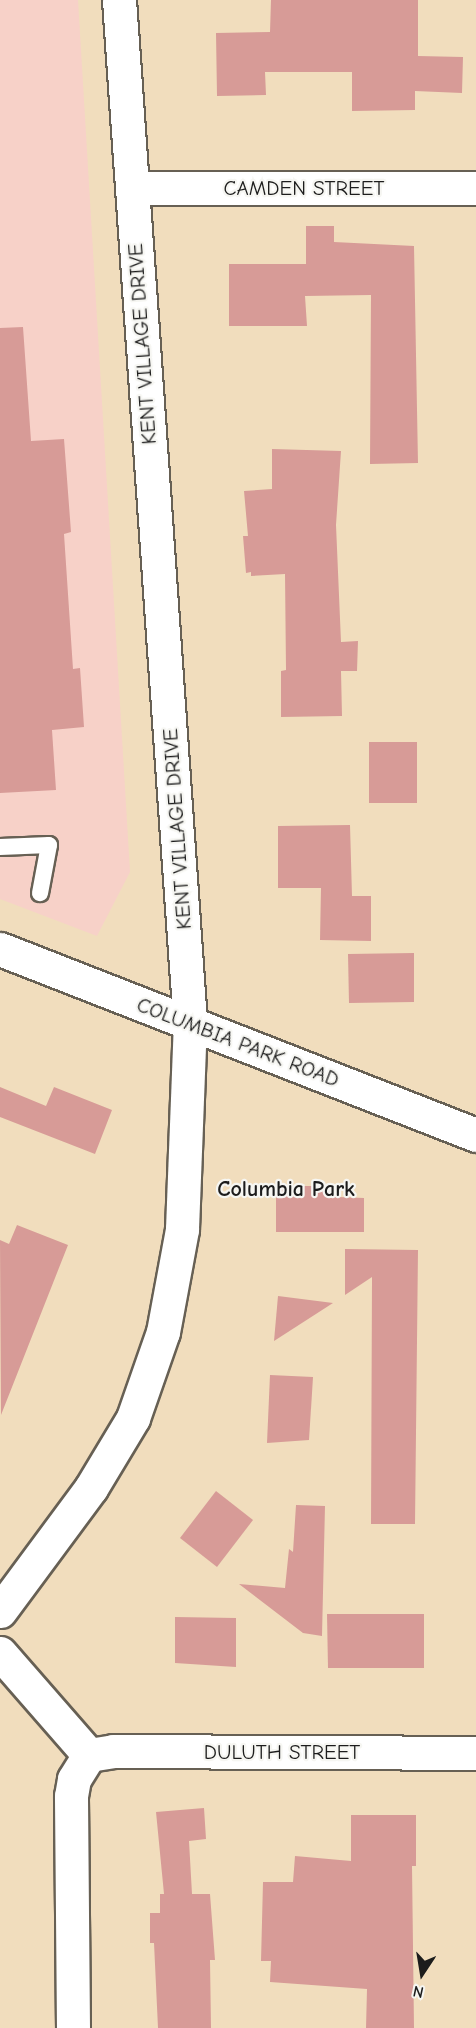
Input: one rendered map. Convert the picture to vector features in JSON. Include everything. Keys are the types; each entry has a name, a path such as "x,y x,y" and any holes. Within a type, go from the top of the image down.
{"street":[{"name":"KENT VILLAGE DRIVE","path":"0,1611 91,1488 132,1418 160,1342 182,1229 190,1023 119,0"},
{"name":"CAMDEN STREET","path":"132,188 476,188"},
{"name":"COLUMBIA PARK ROAD","path":"0,949 476,1134"},
{"path":"0,1653 89,1755 74,1779 72,1796 73,2028"},
{"name":"DULUTH STREET","path":"89,1755 113,1751 476,1753"}],"lane":[{"path":"0,847 49,844 40,892"}],"shaded area":[{"path":"0,0 78,0 130,872 97,936 0,899"}],"building":[{"path":"271,0 418,0 418,56 463,57 462,93 415,91 415,110 352,111 352,72 265,72 266,95 217,96 216,33 270,32"},
{"path":"306,226 334,226 334,242 414,246 418,463 370,464 371,295 305,296 307,326 229,326 229,264 306,264"},
{"path":"23,327 31,441 64,439 71,532 64,534 73,669 80,668 84,727 52,730 56,790 0,793 0,328"},
{"path":"272,449 341,451 336,525 341,642 358,641 357,671 341,671 342,716 281,717 281,671 286,670 285,574 251,576 251,572 246,573 243,536 248,536 244,491 272,489"},
{"path":"369,742 417,742 417,803 369,803"},
{"path":"350,825 352,896 371,896 371,941 320,940 321,888 278,888 278,826"},
{"path":"414,953 414,1002 349,1003 348,954"},
{"path":"0,1087 46,1106 54,1087 112,1110 95,1154 0,1117"},
{"path":"276,1186 337,1186 338,1197 364,1198 364,1232 276,1232"},
{"path":"17,1225 68,1245 1,1415 0,1240 9,1244"},
{"path":"345,1249 418,1250 415,1524 371,1524 372,1277 345,1295"},
{"path":"278,1296 333,1303 274,1341"},
{"path":"270,1375 313,1377 309,1440 267,1443"},
{"path":"216,1491 253,1520 217,1567 180,1538"},
{"path":"296,1505 325,1506 322,1636 303,1633 239,1584 285,1588 289,1549 293,1552"},
{"path":"327,1614 424,1614 424,1668 328,1668"},
{"path":"175,1617 236,1618 236,1667 175,1663"},
{"path":"204,1808 206,1839 189,1841 192,1894 210,1894 215,1960 210,1960 211,2028 158,2028 154,1943 150,1943 150,1913 160,1913 160,1894 164,1894 156,1812"},
{"path":"351,1815 416,1815 416,1866 412,1866 414,2028 366,2028 367,1989 270,1982 271,1961 261,1961 263,1882 293,1882 295,1856 351,1861"}],"district":[{"name":"Columbia Park","path":"286,1190"}]}
